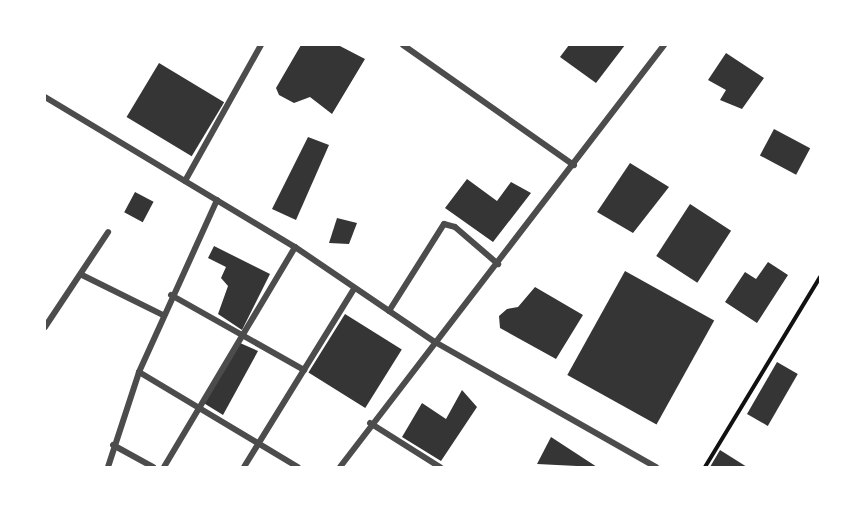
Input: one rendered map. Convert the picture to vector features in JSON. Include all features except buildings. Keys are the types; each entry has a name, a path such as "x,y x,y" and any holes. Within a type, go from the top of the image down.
{"street":[{"path":"185,181 261,45"},
{"path":"403,45 574,165"},
{"path":"340,467 370,423 498,264 664,45"},
{"path":"45,97 295,247 435,342 656,467"},
{"path":"108,467 139,372 171,295 217,200"},
{"path":"389,311 444,224 455,227 498,264"},
{"path":"45,327 82,275 108,232"},
{"path":"164,467 197,407 295,247"},
{"path":"82,275 163,315"},
{"path":"244,467 354,289"},
{"path":"171,295 304,370"},
{"path":"139,372 298,467"},
{"path":"370,423 440,467"},
{"path":"113,446 153,467"}],"path":[{"path":"705,467 820,277"}]}
